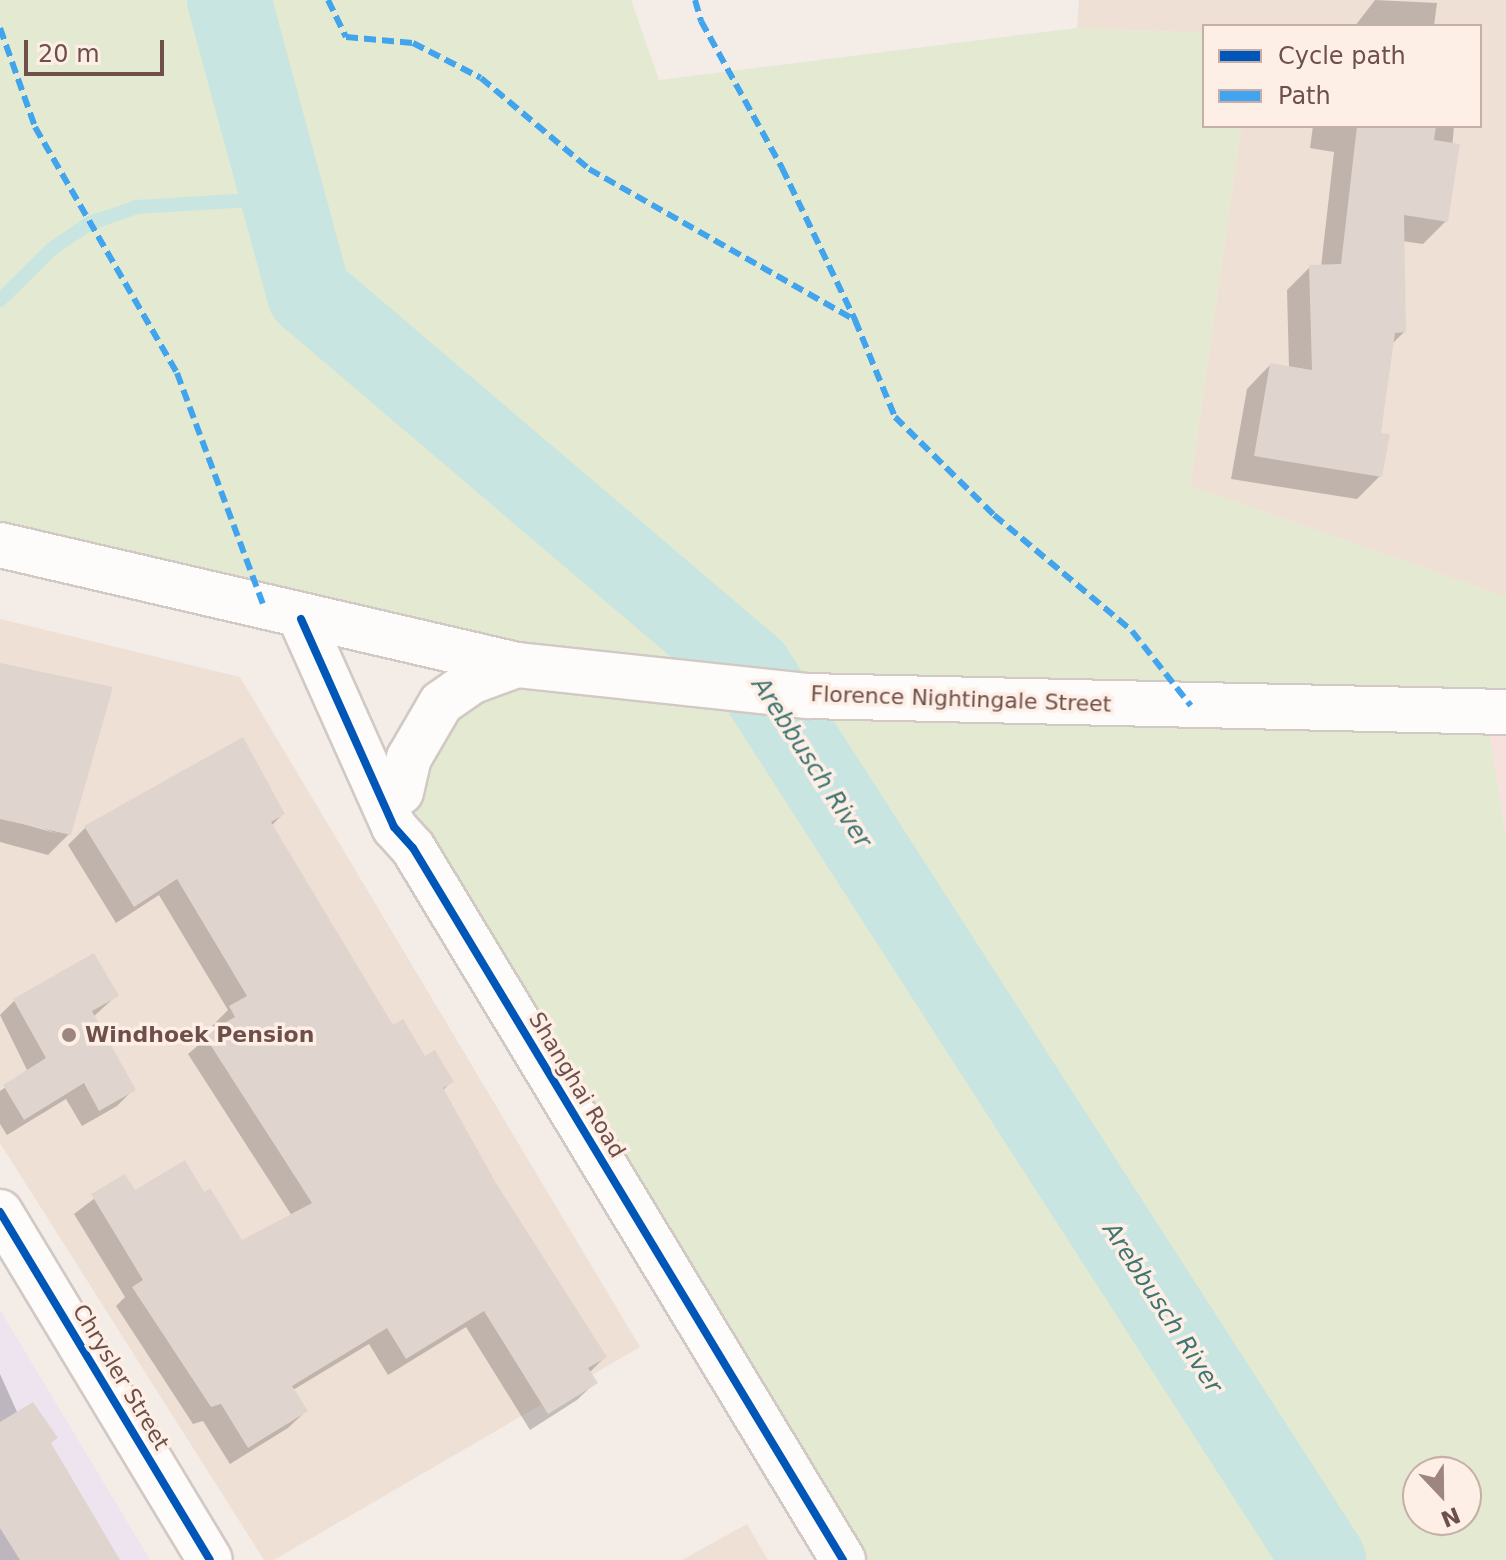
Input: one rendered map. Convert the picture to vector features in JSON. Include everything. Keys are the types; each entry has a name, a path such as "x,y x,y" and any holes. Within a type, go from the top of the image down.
{"street":[{"name":"Florence Nightingale Street","path":"0,545 321,622 517,665 632,678 807,696 1506,712"},
{"name":"Shanghai Road","path":"321,622 412,818 413,848"},
{"name":"Shanghai Road","path":"321,622 394,827 413,848 843,1560"},
{"path":"401,792 409,758 441,703 473,681 517,665"},
{"name":"Chrysler Street","path":"0,1212 210,1560"}],"shaded area":[{"path":"1079,0 1506,0 1506,597 1190,486 1241,128 1482,128 1482,24 1202,24 1202,33 1077,28"},
{"path":"0,619 240,677 640,1347 274,1560 264,1560 0,1143"},
{"path":"1486,711 1506,715 1506,837"},
{"path":"0,1310 150,1560 0,1560"},
{"path":"747,1524 768,1560 682,1560"}],"green space":[{"path":"0,0 631,0 659,80 1077,28 1202,33 1202,128 1241,128 1190,486 1506,597 1506,712 1486,711 1506,837 1506,1560 843,1560 413,848 401,792 409,758 515,666 0,545"}],"building":[{"path":"1357,128 1436,128 1434,140 1460,144 1448,222 1404,215 1406,332 1395,333 1381,433 1390,434 1382,477 1254,456 1270,363 1312,370 1309,265 1341,264"},
{"path":"0,663 113,687 71,835 0,819"},
{"path":"243,737 285,814 271,822 393,1025 403,1019 425,1056 435,1050 454,1082 443,1088 496,1183 607,1357 588,1368 598,1383 548,1414 484,1311 406,1359 387,1328 292,1386 308,1411 248,1448 221,1404 211,1407 132,1287 143,1280 91,1194 125,1174 135,1190 185,1160 204,1192 210,1188 242,1240 312,1203 204,1035 235,1017 229,1006 247,996 177,879 134,907 84,826"},
{"path":"94,953 119,996 92,1011 136,1090 99,1111 84,1083 24,1120 3,1085 46,1058 13,999"},
{"path":"33,1402 58,1438 51,1443 120,1560 20,1560 0,1528 0,1422"}],"waterway":[{"name":"Arebbusch River","path":"229,0 309,294 751,670 1324,1560"},
{"path":"0,300 53,248 90,223 137,207 283,198"}],"marked path":[{"path":"328,0 346,37 413,43 481,78 589,169 855,320"},
{"path":"695,0 701,21 782,168 855,320 895,417 994,515 1132,631 1191,706"},
{"path":"0,28 35,127 177,373 264,607"}],"cycle path":[{"path":"301,619 394,827 413,848 843,1560"},
{"path":"0,1212 210,1560"}],"place":[{"name":"Windhoek Pension","path":"69,1035"}]}
